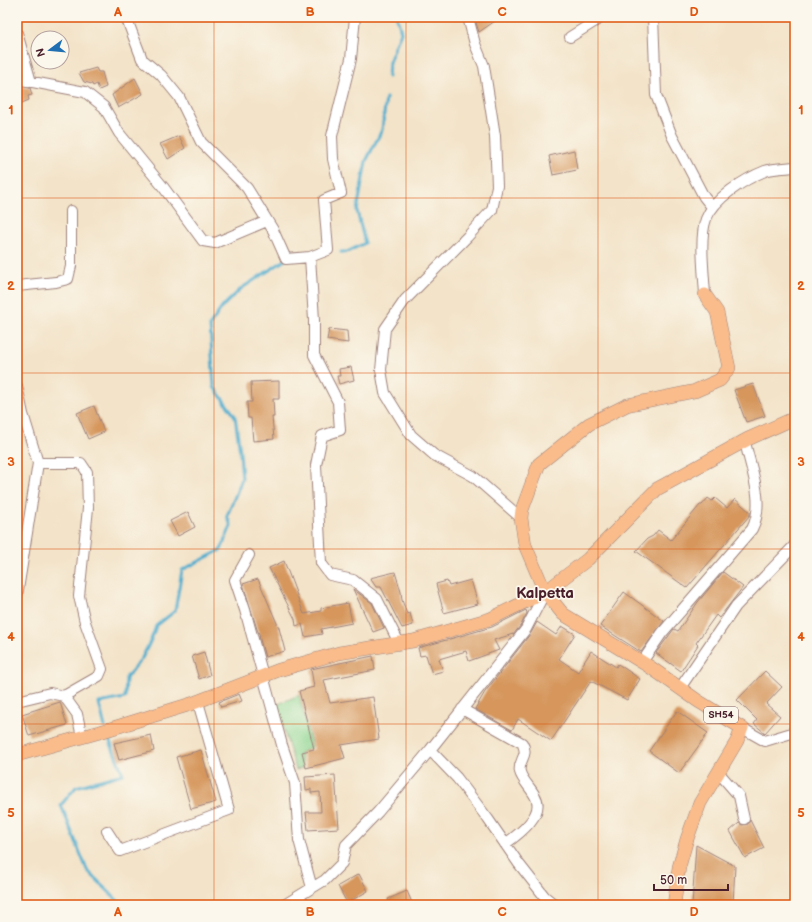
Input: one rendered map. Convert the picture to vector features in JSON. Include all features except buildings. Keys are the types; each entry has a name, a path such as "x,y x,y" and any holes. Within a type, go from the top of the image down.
{"main road":[{"path":"545,592 524,545 521,518 522,510 539,464 589,424 627,405 695,391 720,380 729,368 716,312 705,295"},
{"path":"17,753 100,732 198,702 280,670 339,653 413,641 490,619 545,592 588,560 657,489 743,441 795,418"},
{"name":"SH54","path":"545,592 562,614 642,662 742,728 737,741 700,803 679,867 674,905"}],"street":[{"path":"126,17 142,59 161,75 178,97 201,142 247,188 286,259 310,257 328,250 324,200 341,192 333,159 332,136 351,59 355,17"},
{"path":"471,17 469,21 475,44 484,66 495,136 497,186 492,210 405,300 386,329 381,370 385,393 411,435 434,455 473,476 521,518"},
{"path":"570,37 602,17"},
{"path":"653,17 656,95 672,136 704,197 712,207"},
{"path":"17,33 31,82"},
{"path":"17,79 85,92 104,107 119,133 164,188 203,241 215,242 267,222"},
{"path":"705,295 703,242 706,220 712,207 737,186 766,171 795,167"},
{"path":"17,286 56,282 68,279 71,266 71,211"},
{"path":"310,257 314,320 314,355 338,402 340,430 322,436 316,465 321,563 330,575 353,580 377,599 398,643"},
{"path":"17,386 23,414 38,463 17,596"},
{"path":"642,662 662,633 752,530 756,522 758,497 746,446 743,441"},
{"path":"17,701 50,693 64,696 99,676 102,669 85,622 79,596 88,508 87,472 81,464 38,463"},
{"path":"680,688 736,606 795,545"},
{"path":"250,555 235,580 245,610 282,745 295,783 299,840 312,888"},
{"path":"284,905 325,880 342,862 346,845 378,812 430,750 526,629 545,592"},
{"path":"64,696 77,714 82,737"},
{"path":"107,831 120,852 230,810 198,702"},
{"path":"462,709 522,743 525,748 525,756 519,767 520,774 536,797 538,805 534,816 524,830 505,844"},
{"path":"742,728 765,741 795,732"},
{"path":"430,750 457,778 519,864 545,897 555,905"},
{"path":"719,773 739,796 744,819"}],"green space":[{"path":"299,695 312,747 300,753 303,768 296,770 276,705"}],"waterway":[{"path":"388,77 389,62 401,32 397,17"},
{"path":"341,252 347,252 365,243 357,211 366,161 382,130 386,98"},
{"path":"105,727 99,703 125,698 126,678 142,658 156,626 175,611 182,570 221,550 231,526 227,516 242,479 240,452 235,416 214,387 210,325 223,306 242,288 285,260"},
{"path":"107,734 123,774 76,787 61,805 87,870 122,905"}],"district":[{"name":"Kalpetta","path":"545,593"}]}
